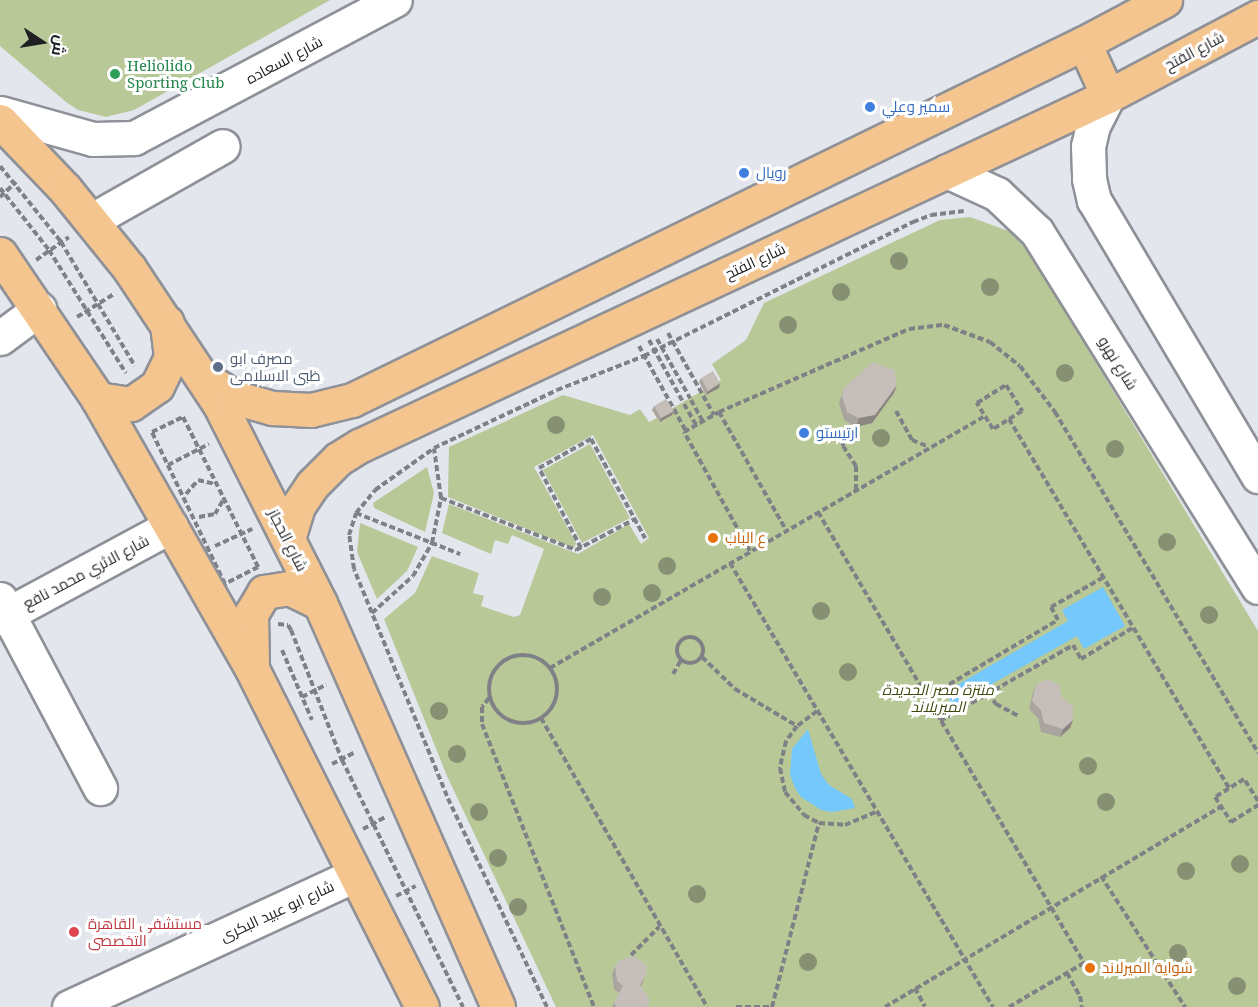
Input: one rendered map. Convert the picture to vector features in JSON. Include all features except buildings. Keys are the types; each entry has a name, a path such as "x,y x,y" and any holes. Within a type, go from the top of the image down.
{"main road":[{"path":"204,379 237,398 273,408 305,410 336,406 1084,44 1164,0"},
{"name":"شارع الفتح","path":"282,528 312,485 333,463 359,446 1108,96 1258,17"},
{"path":"1084,44 1108,96"},
{"name":"شارع الحجاز","path":"0,121 92,220 137,279 164,316 234,430 320,603 498,1007"},
{"path":"8,264 98,399 156,472 182,513 252,669 325,767 357,837 355,875 391,899 408,976 422,1007"},
{"path":"98,399 131,404 157,386 168,368 172,346 164,316"},
{"path":"336,406 344,434 359,446"},
{"path":"252,669 251,614 258,598 281,587 297,589 320,603"}],"street":[{"name":"شارع السعاده","path":"0,113 93,140 134,138 395,0"},
{"path":"1108,96 1094,125 1089,146 1089,179 1094,200 1258,476"},
{"path":"92,220 223,146"},
{"name":"شارع نهرو","path":"947,171 997,194 1037,232 1258,588"},
{"path":"0,338 48,321"},
{"name":"شارع الاثري محمد نافع","path":"3,610 182,513"},
{"path":"3,610 100,788"},
{"name":"شارع ابو عبيد البكرى","path":"69,1007 355,875"}],"path":[{"path":"0,166 61,242 100,303 135,367 131,373 122,369 88,310 49,250 0,188"},
{"path":"547,1007 447,796 350,558 349,535 356,513 375,490 434,448 557,390 644,356 913,222 931,215 968,211"},
{"path":"8,264 49,250 92,220"},
{"path":"48,321 88,310 137,279"},
{"path":"686,431 719,412 909,329 926,325 959,328 990,342 1020,366 1055,412 1258,753"},
{"path":"677,351 714,416"},
{"path":"666,356 703,422"},
{"path":"660,360 696,425"},
{"path":"649,366 750,551"},
{"path":"1006,385 1022,411 1009,419 993,429 977,403 1006,385"},
{"path":"896,411 912,440 930,448"},
{"path":"719,412 786,530"},
{"path":"550,668 985,416"},
{"path":"183,417 258,567 225,584 199,554 182,513 156,472 152,432 183,417"},
{"path":"1009,419 1230,788"},
{"path":"156,472 234,430"},
{"path":"842,432 843,446 856,466 855,490"},
{"path":"581,548 539,468 591,439 645,538"},
{"path":"372,613 413,576 432,543 441,498 434,448"},
{"path":"182,513 189,486 198,480 217,485"},
{"path":"182,513 200,518 215,514 222,496"},
{"path":"441,498 570,549 581,548 635,519"},
{"path":"818,512 1084,963 1017,1005 1009,1007"},
{"path":"356,513 460,554"},
{"path":"199,554 242,534 282,528"},
{"path":"730,563 993,1007"},
{"path":"926,698 1058,620 1051,607 1104,577"},
{"path":"274,631 282,623 291,630 342,760 463,1007"},
{"path":"940,721 1073,645 1081,659 1134,627"},
{"path":"673,674 681,660 677,646 687,637 700,640 702,657 735,689 797,726"},
{"path":"280,646 315,726"},
{"path":"489,698 497,712 510,721 526,723 541,718 555,700 557,689 550,668 528,655 511,656 492,673 489,698 482,706 482,724 594,1007"},
{"path":"681,660 694,663 702,657"},
{"path":"988,693 996,704 1019,716"},
{"path":"817,711 797,726 781,754 781,781 793,805 819,823 845,825 876,812"},
{"path":"541,718 706,1007"},
{"path":"325,767 379,740"},
{"path":"1244,778 1258,803 1231,822 1215,797 1230,788 1244,778"},
{"path":"357,837 407,804"},
{"path":"885,1007 1101,876 1221,807"},
{"path":"357,837 360,819"},
{"path":"736,1007 772,1007 819,823"},
{"path":"391,899 440,873"},
{"path":"1101,876 1185,1007"},
{"path":"631,955 659,927"},
{"path":"408,976 470,942"},
{"path":"1067,973 1080,996 1082,1007"},
{"path":"915,988 925,1007"}],"green space":[{"name":"Heliolido Sporting Club","path":"0,0 330,0 134,110 106,117 78,110 66,102 0,46"},
{"name":"منتزة مصر الجديدة الميريلاند","path":"970,217 1011,232 1031,255 1258,631 1258,1007 556,1007 447,776 384,619 415,593 432,556 479,573 473,593 484,596 481,606 514,617 520,615 544,549 512,535 508,544 495,540 491,554 442,533 449,504 578,554 629,524 641,544 649,538 593,435 534,467 576,543 574,548 448,497 449,447 563,395 630,415 640,409 649,422 657,418 652,410 664,403 669,410 721,380 712,364 746,340 764,303 940,220"},
{"path":"590,444 630,518 582,543 543,470"},
{"path":"427,467 434,493 425,532 374,508 373,503"},
{"path":"360,523 418,547 407,571 377,599 357,552"}],"water":[{"path":"1103,587 1125,626 1084,649 1077,636 953,706 945,692 1068,621 1062,610"},
{"path":"808,729 821,774 829,785 852,799 855,808 832,812 821,810 801,797 795,788 790,775 792,749"}],"place":[{"name":"Heliolido Sporting Club","path":"115,74"},
{"name":"سمير وعلي","path":"870,107"},
{"name":"رويال","path":"744,173"},
{"name":"مصرف ابو ظبى الاسلامى","path":"218,367"},
{"name":"ارتيستو","path":"804,433"},
{"name":"ع الباب","path":"713,538"},
{"name":"مستشفي القاهرة التخصصى","path":"74,932"},
{"name":"شواية الميرلاند","path":"1090,968"}]}
